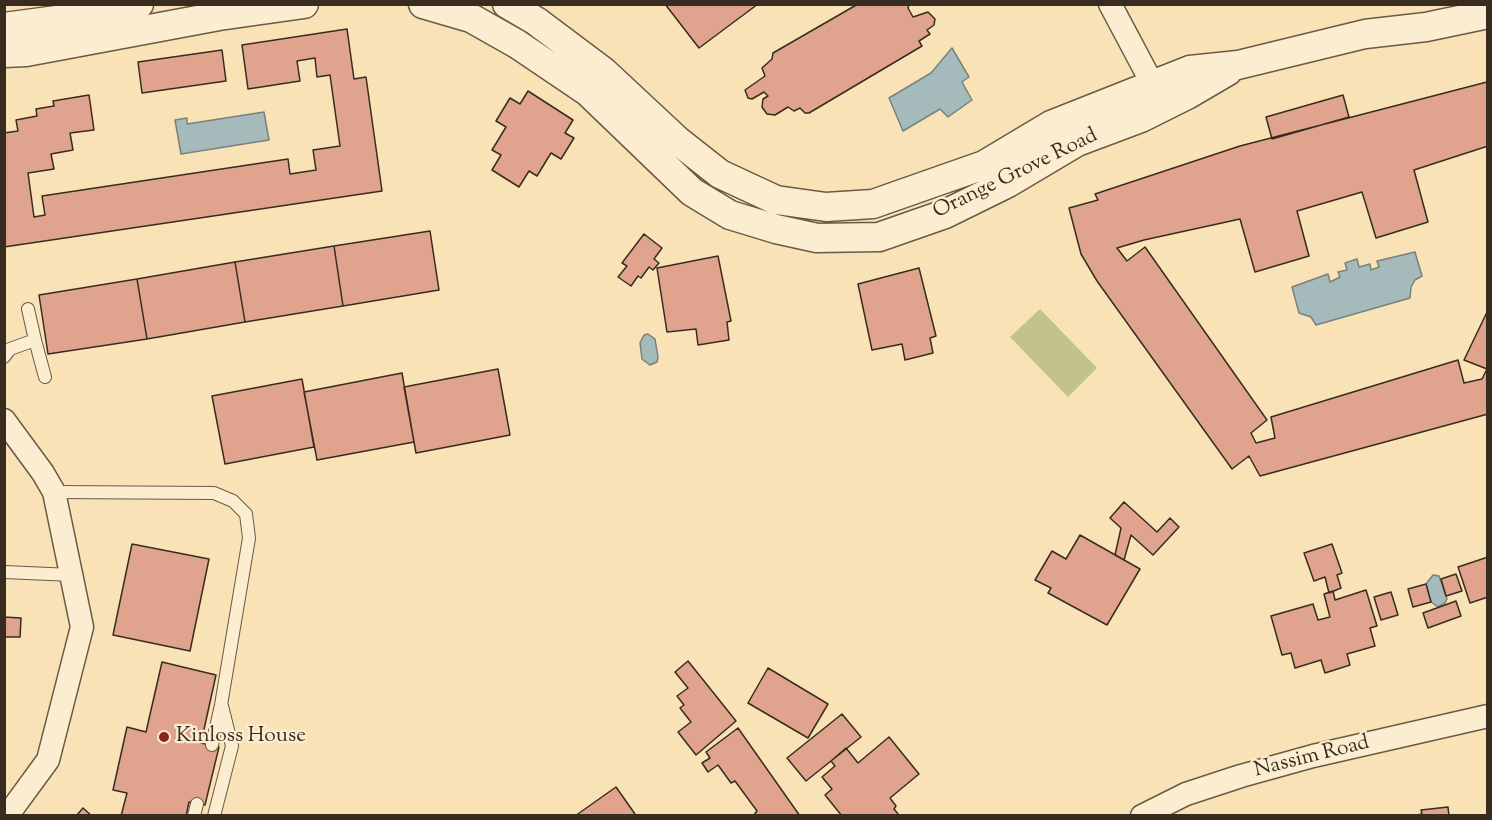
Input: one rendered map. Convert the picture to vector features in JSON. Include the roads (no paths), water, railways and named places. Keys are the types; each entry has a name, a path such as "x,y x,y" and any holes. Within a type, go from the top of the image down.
{"street":[{"path":"4,27 95,15 139,4"},
{"path":"12,56 219,16 304,4"},
{"name":"Orange Grove Road","path":"423,4 471,18 517,44 669,151 776,200 826,207 873,204 984,165 1051,125 1190,70 1238,65 1365,34 1426,27 1488,14"},
{"name":"Orange Grove Road","path":"507,4 536,21 604,72 669,151 692,192 730,215 817,238 879,237 945,214 1008,183 1028,169 1077,142 1141,118 1187,95 1238,65"},
{"path":"1110,4 1153,85 1141,118"},
{"path":"4,420 43,473 54,492 82,627 48,760 7,816"},
{"name":"Nassim Road","path":"1142,816 1186,794 1241,776 1314,756 1488,716"}],"lane":[{"path":"28,309 45,377"},
{"path":"6,351 35,340"},
{"path":"54,492 214,493 233,501 246,514 249,538 221,705 212,745"},
{"path":"4,572 72,575"},
{"path":"214,816 232,746 221,705"}],"place":[{"name":"Kinloss House","path":"164,737"}]}
